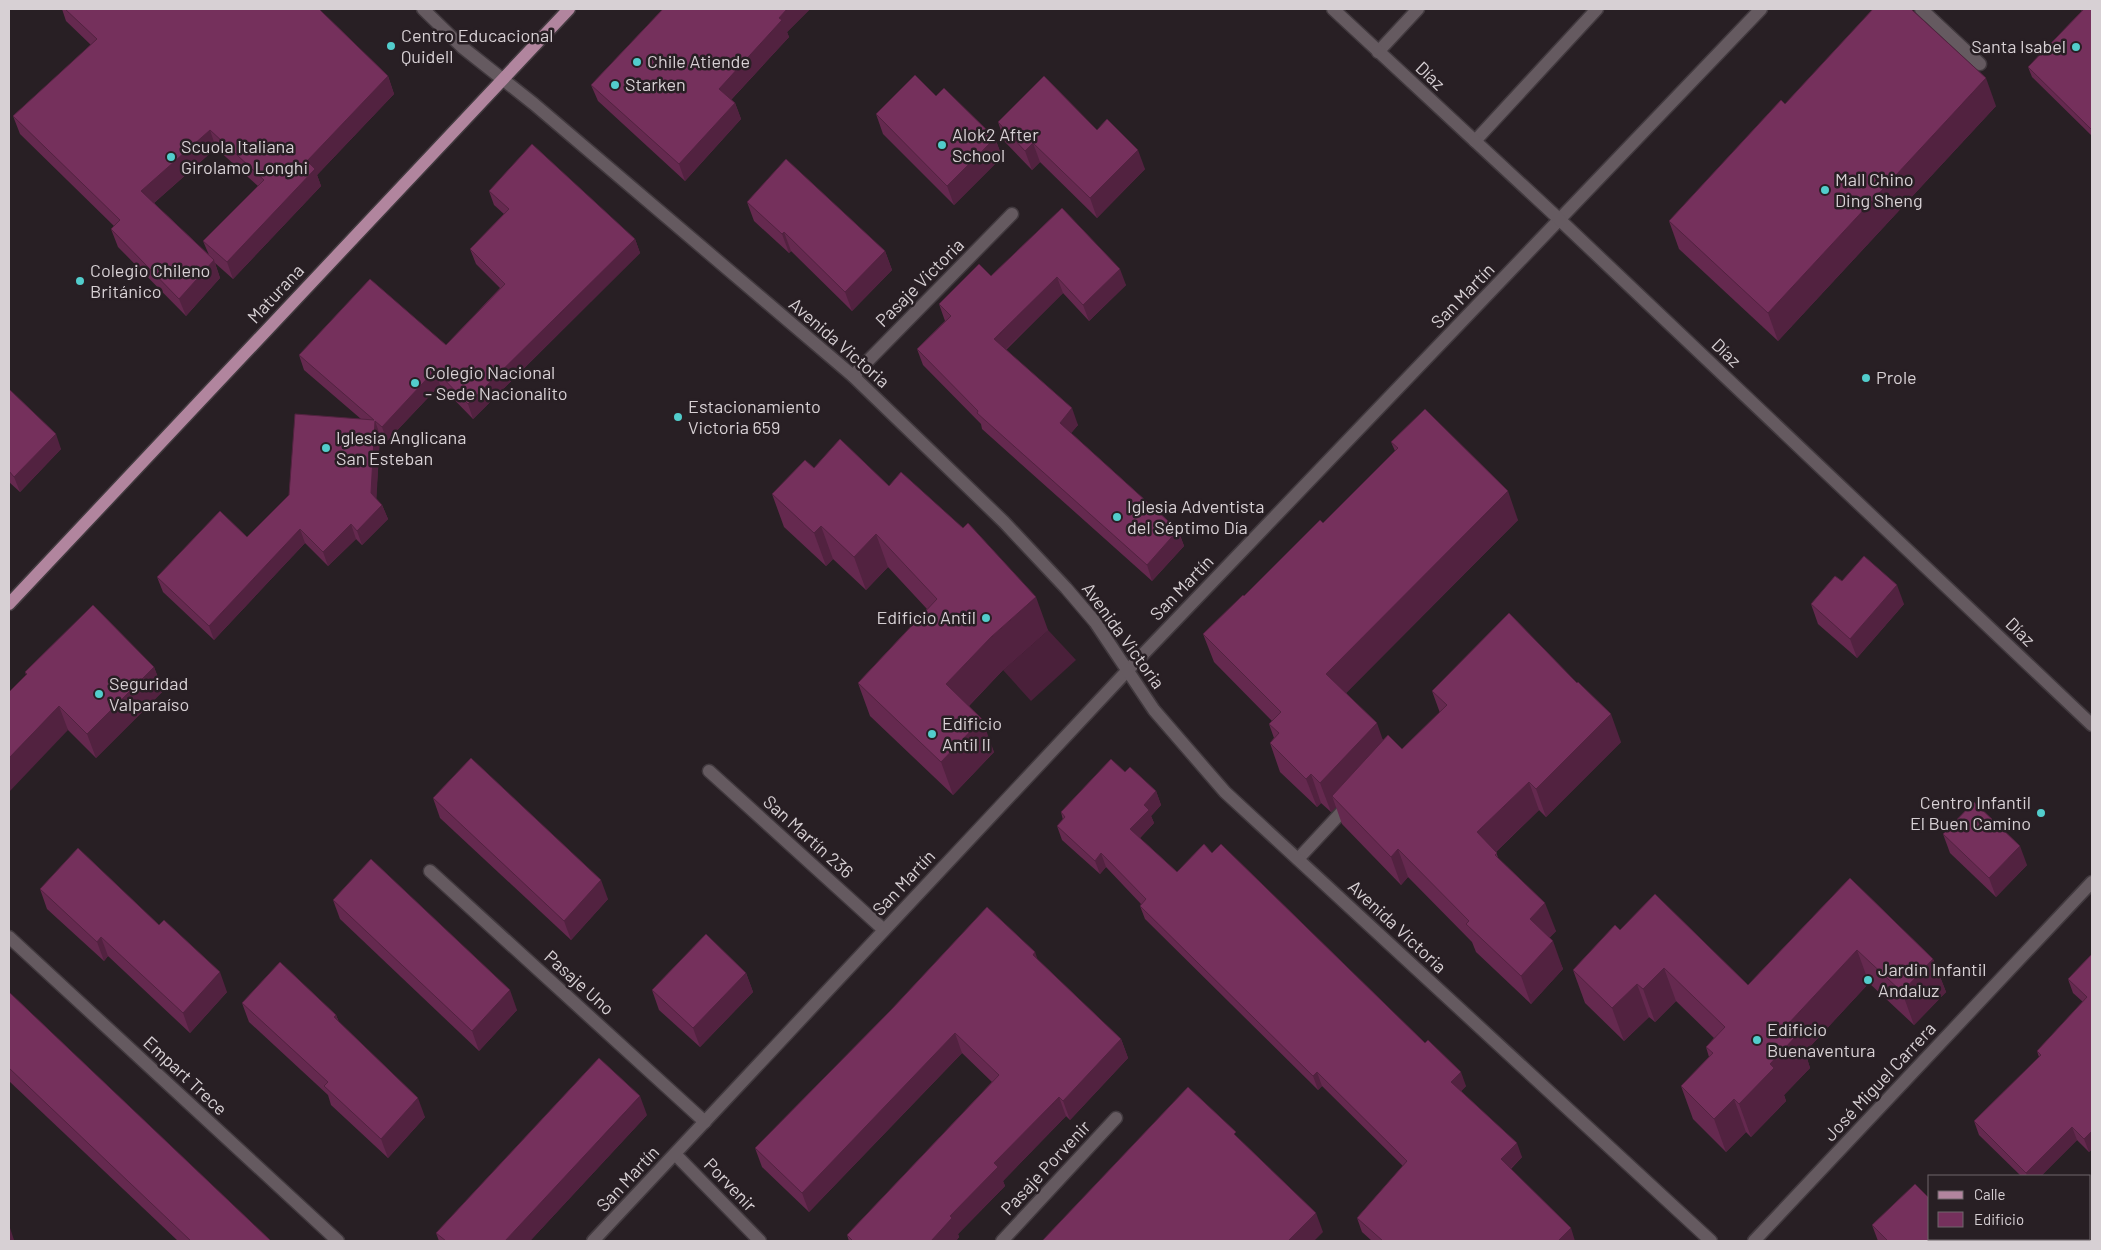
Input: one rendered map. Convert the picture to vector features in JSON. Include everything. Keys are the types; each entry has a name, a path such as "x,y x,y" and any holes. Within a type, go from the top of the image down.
{"main road":[{"name":"Maturana","path":"9,604 569,9"}],"street":[{"name":"Avenida Victoria","path":"423,9 462,47 534,104 853,376 1004,522 1066,588 1095,622 1154,710 1225,792 1711,1241"},
{"name":"Díaz","path":"1333,9 1560,220 2092,725"},
{"path":"1378,52 1418,9"},
{"path":"1474,140 1597,9"},
{"name":"San Martín","path":"593,1241 1127,671 1761,9"},
{"path":"1921,9 1980,64"},
{"name":"Pasaje Victoria","path":"853,376 1012,214"},
{"name":"San Martín 236","path":"709,771 884,930"},
{"path":"1298,859 1360,792"},
{"name":"Pasaje Uno","path":"430,870 705,1122"},
{"name":"José Miguel Carrera","path":"1754,1241 2092,882"},
{"name":"Empart Trece","path":"9,937 338,1241"},
{"name":"Pasaje Porvenir","path":"1002,1241 1116,1118"},
{"name":"Porvenir","path":"675,1154 760,1241"}],"shaded area":[{"path":"1048,630 1076,660 1031,701 1003,670"}],"building":[{"name":"Scuola Italiana Girolamo Longhi","path":"65,9 319,9 388,76 307,161 315,169 227,262 203,241 264,180 210,130 141,191 214,260 179,299 111,229 120,220 13,116 97,39"},
{"path":"663,9 787,9 779,18 782,20 719,89 735,103 679,164 591,85"},
{"name":"Mall Chino Ding Sheng","path":"1873,9 1911,9 1986,78 1768,313 1669,221 1781,100 1785,104"},
{"name":"Santa Isabel","path":"2084,9 2092,9 2092,130 2028,67"},
{"name":"Alok2 After School","path":"915,75 936,96 944,88 995,138 947,186 876,114"},
{"path":"1044,76 1097,130 1107,119 1138,150 1090,198 1033,143 1025,151 998,122"},
{"path":"532,144 635,239 468,404 435,370 382,427 375,421 371,493 382,505 357,531 351,524 323,552 300,529 209,626 157,577 220,511 247,537 289,495 295,414 374,420 299,355 370,279 446,345 505,284 470,249 509,209 489,191"},
{"path":"786,159 885,251 845,292 784,232 782,234 747,202"},
{"path":"1062,208 1120,269 1083,305 1057,277 994,339 1072,408 1060,423 1178,530 1147,565 977,413 978,411 917,349 951,316 939,304 979,264 991,276"},
{"path":"9,389 56,434 14,477 9,471"},
{"path":"1425,409 1508,491 1326,674 1377,723 1320,783 1311,774 1306,779 1270,743 1279,733 1269,724 1281,712 1203,634 1320,520 1323,523 1398,448 1391,442"},
{"path":"840,439 889,486 901,472 963,528 968,523 1036,597 991,637 946,684 982,719 941,762 858,683 937,599 876,534 854,557 821,526 814,533 772,494 805,460 814,468"},
{"path":"1864,556 1897,585 1850,639 1811,604 1835,576 1842,581"},
{"path":"93,605 154,667 87,734 59,706 9,758 9,692 27,674 25,672"},
{"path":"1509,613 1577,683 1611,714 1536,789 1529,782 1477,832 1497,853 1495,855 1545,903 1530,919 1553,941 1521,976 1466,924 1469,921 1398,849 1391,857 1332,796 1388,735 1402,749 1447,705 1432,691"},
{"path":"471,758 601,880 564,921 433,798"},
{"path":"1111,759 1125,772 1130,767 1156,791 1144,805 1149,810 1130,829 1177,872 1204,844 1212,853 1221,844 1425,1043 1428,1040 1461,1072 1451,1082 1517,1143 1501,1159 1571,1228 1558,1241 1383,1241 1357,1218 1407,1161 1317,1072 1313,1076 1140,906 1146,899 1101,853 1095,861 1057,826 1065,817 1061,812"},
{"path":"1974,802 2020,846 1989,878 1943,834"},
{"path":"78,848 159,925 164,920 220,972 183,1013 101,937 97,942 40,889"},
{"path":"371,859 510,990 472,1031 333,900"},
{"path":"1850,878 1933,959 1902,992 1857,950 1788,1024 1798,1034 1770,1064 1774,1068 1739,1104 1734,1099 1714,1119 1681,1086 1713,1053 1706,1047 1725,1027 1664,968 1643,989 1637,984 1612,1008 1573,970 1615,925 1620,930 1655,894 1748,985"},
{"path":"987,907 1035,952 1033,955 1121,1039 1063,1101 1059,1097 994,1163 998,1167 950,1216 952,1218 931,1241 853,1241 847,1235 999,1075 955,1033 802,1193 755,1148 891,1010"},
{"path":"706,934 746,973 693,1028 652,990"},
{"path":"2092,954 2092,1131 2084,1139 2072,1127 2026,1173 1974,1121 2041,1055 2037,1051 2087,997 2068,979"},
{"path":"280,962 336,1015 334,1017 418,1098 381,1139 324,1086 328,1082 242,1003"},
{"path":"9,992 270,1240 191,1241 9,1068"},
{"path":"599,1058 640,1096 505,1241 446,1241 436,1233"},
{"path":"1188,1087 1236,1132 1234,1134 1316,1213 1288,1241 1042,1241"},
{"path":"1915,1184 1928,1197 1928,1240 1962,1240 1888,1241 1872,1225"}],"place":[{"name":"Centro Educacional Quidell","path":"391,46"},
{"name":"Santa Isabel","path":"2076,47"},
{"name":"Chile Atiende","path":"637,62"},
{"name":"Starken","path":"615,85"},
{"name":"Alok2 After School","path":"942,145"},
{"name":"Scuola Italiana Girolamo Longhi","path":"171,157"},
{"name":"Mall Chino Ding Sheng","path":"1825,190"},
{"name":"Colegio Chileno Británico","path":"80,281"},
{"name":"Prole","path":"1866,378"},
{"name":"Colegio Nacional - Sede Nacionalito","path":"415,383"},
{"name":"Estacionamiento Victoria 659","path":"678,417"},
{"name":"Iglesia Anglicana San Esteban","path":"326,448"},
{"name":"Iglesia Adventista del Séptimo Día","path":"1117,517"},
{"name":"Edificio Antil","path":"986,618"},
{"name":"Seguridad Valparaíso","path":"99,694"},
{"name":"Edificio Antil II","path":"932,734"},
{"name":"Centro Infantil El Buen Camino","path":"2041,813"},
{"name":"Jardin Infantil Andaluz","path":"1868,980"},
{"name":"Edificio Buenaventura","path":"1757,1040"}]}
